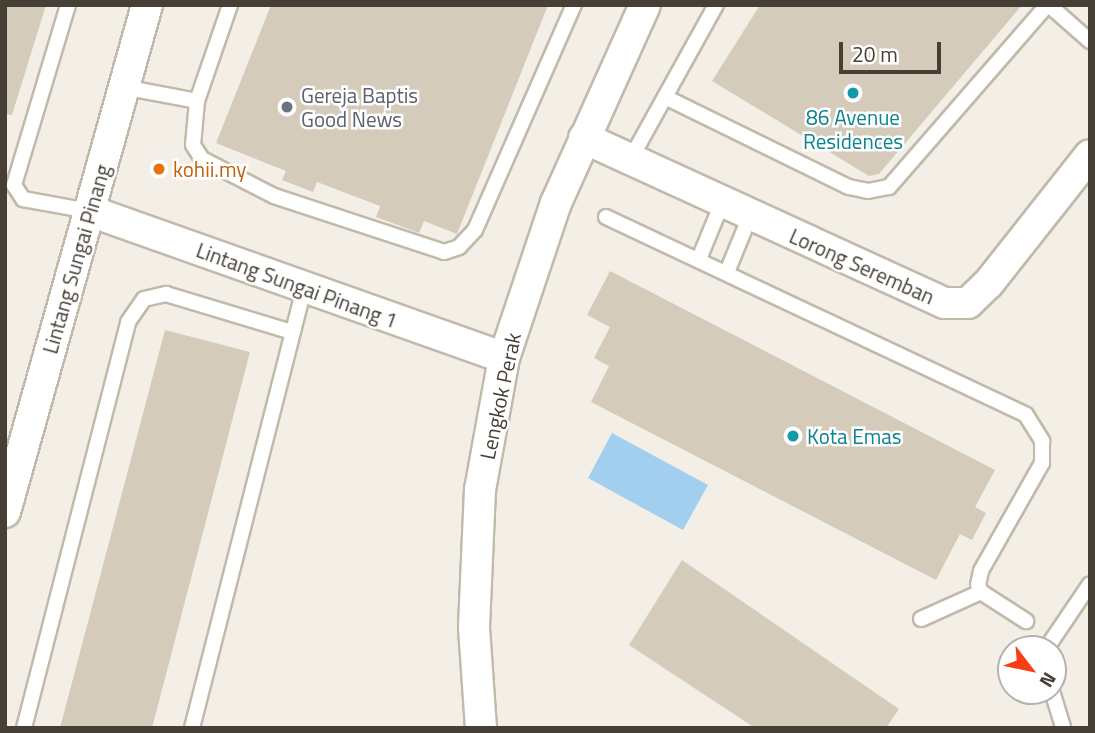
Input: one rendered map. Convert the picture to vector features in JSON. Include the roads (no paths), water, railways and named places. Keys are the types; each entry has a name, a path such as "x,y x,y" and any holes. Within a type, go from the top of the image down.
{"street":[{"name":"Lintang Sungai Pinang","path":"5,512 146,5"},
{"name":"Lengkok Perak","path":"481,728 474,627 480,490 504,358 556,202 645,5"},
{"name":"Lorong Seremban","path":"584,138 944,303 968,303 988,284 1090,155"},
{"name":"Lintang Sungai Pinang 1","path":"90,211 504,358"}],"lane":[{"path":"68,5 14,185 23,199 90,211"},
{"path":"230,5 197,101 193,145 202,159 274,196 444,252 459,247 475,230 574,5"},
{"path":"630,160 716,5"},
{"path":"665,97 849,187 868,191 889,187 1048,5 1090,41"},
{"path":"123,87 197,101"},
{"path":"699,258 722,203"},
{"path":"727,272 750,216"},
{"path":"606,217 699,258 1026,415 1036,426 1042,441 1042,463 981,571 981,592"},
{"path":"192,728 304,289"},
{"path":"24,728 128,322 144,299 166,294 292,332"},
{"path":"1055,635 1090,584"},
{"path":"921,619 981,592"},
{"path":"981,592 1026,621"},
{"path":"1056,705 1062,728"}],"water":[{"path":"612,433 708,485 683,530 588,478"}],"place":[{"name":"86 Avenue Residences","path":"853,93"},
{"name":"Gereja Baptis Good News","path":"287,107"},
{"name":"kohii.my","path":"159,169"},
{"name":"Kota Emas","path":"793,436"}]}
